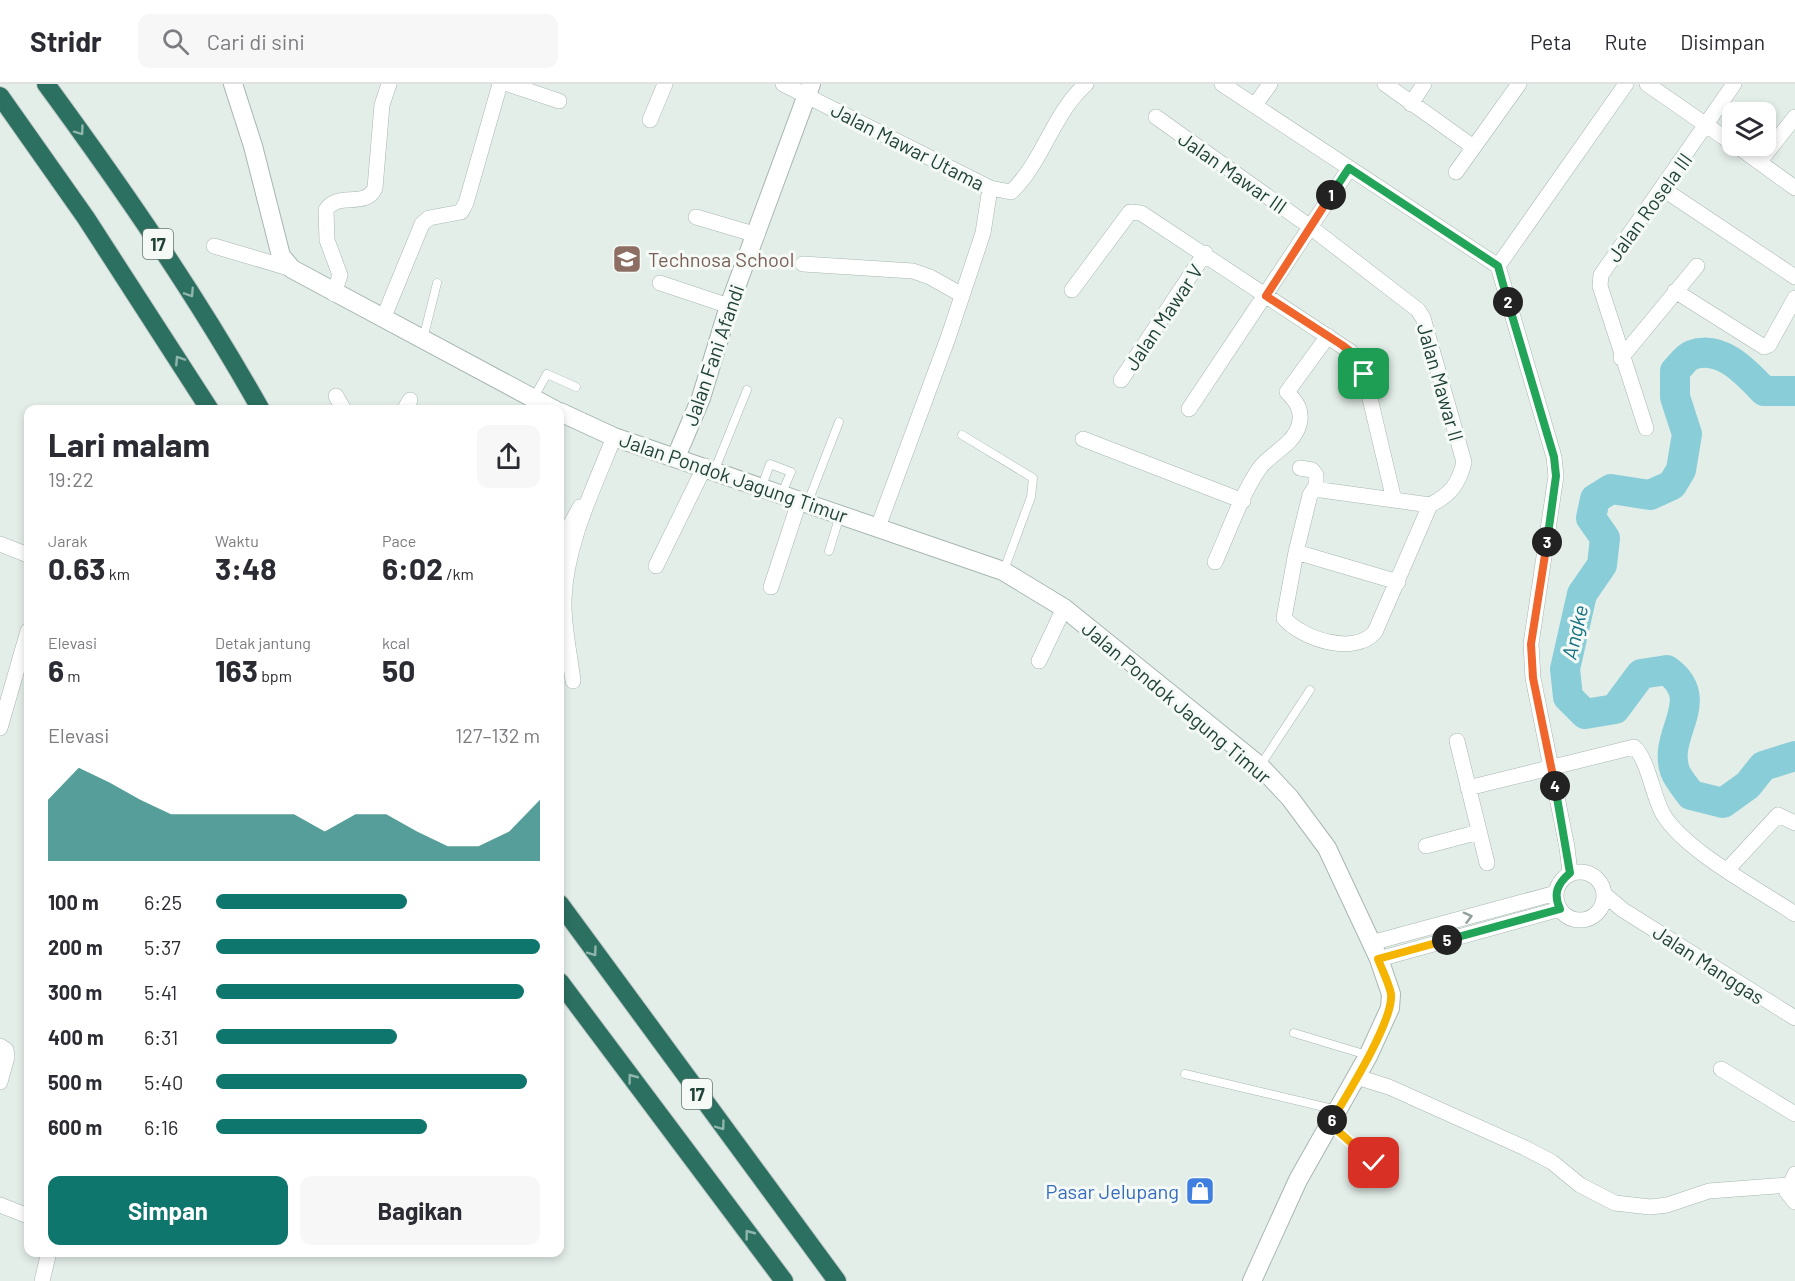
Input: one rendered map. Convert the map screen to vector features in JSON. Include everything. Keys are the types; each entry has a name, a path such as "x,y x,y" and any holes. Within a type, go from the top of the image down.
{"highway":[{"name":"17","path":"46,84 125,192 234,361 258,405"},
{"name":"17","path":"0,96 86,218 207,405"},
{"name":"17","path":"564,909 837,1281"},
{"name":"17","path":"564,987 784,1281"}],"street":[{"path":"233,84 253,146 281,256 292,269"},
{"path":"334,294 340,275 327,240 327,210 336,201 367,198 372,195 375,188 382,105 389,84"},
{"path":"383,319 422,224 429,218 461,212 466,203 500,84"},
{"path":"508,84 559,101"},
{"path":"650,120 665,84"},
{"name":"Jalan Mawar Utama","path":"783,84 809,90 990,188 1011,192 1019,185 1044,148 1074,95 1086,84"},
{"path":"1222,84 1498,266 1554,457 1556,476 1531,644 1533,678 1567,847 1576,872"},
{"path":"1255,105 1270,84"},
{"path":"1385,84 1472,146"},
{"path":"1411,104 1424,84"},
{"path":"1456,171 1519,84"},
{"path":"1498,266 1626,84"},
{"path":"1647,84 1722,135"},
{"name":"Jalan Rosela III","path":"1646,428 1621,358 1600,286 1601,275 1734,84"},
{"name":"Jalan Fani Afandi","path":"676,458 701,398 729,306 809,90"},
{"name":"Jalan Mawar III","path":"1156,117 1309,226"},
{"path":"1760,161 1795,117"},
{"path":"1752,156 1795,188"},
{"path":"1190,409 1349,168"},
{"path":"878,527 962,295 982,233 990,188"},
{"path":"1663,189 1795,277"},
{"path":"1072,290 1130,212 1142,213 1205,253 1351,352 1364,374 1394,500"},
{"path":"696,217 757,235"},
{"name":"Jalan Mawar II","path":"1309,226 1413,304 1424,318 1464,462 1458,484 1449,494 1430,505"},
{"path":"214,246 292,269 334,294 545,405"},
{"name":"Jalan Mawar V","path":"1121,380 1205,253"},
{"path":"803,264 913,271 930,277 962,295"},
{"path":"1621,358 1697,266"},
{"path":"660,283 729,306"},
{"path":"1675,291 1742,336 1764,346 1769,345 1795,298"},
{"path":"1215,562 1260,468 1286,445 1298,429 1301,415 1298,404 1287,392 1328,336"},
{"path":"336,396 341,405"},
{"name":"Jalan Pondok Jagung Timur","path":"564,414 614,437 710,468 1003,571 1064,608 1260,765 1290,798 1327,848 1375,951 1391,994 1390,1008 1357,1077 1298,1180 1252,1281"},
{"path":"564,592 574,546 614,437"},
{"path":"1083,439 1243,501"},
{"path":"656,566 710,468"},
{"path":"1300,468 1312,470 1316,475 1316,489 1310,495 1296,552 1284,618 1294,629 1327,641 1347,644 1371,636 1398,582 1430,505 1316,489"},
{"path":"771,587 797,498"},
{"path":"564,537 584,500"},
{"path":"0,544 24,553"},
{"path":"1296,552 1398,582"},
{"path":"1039,661 1064,608"},
{"path":"564,616 573,681"},
{"path":"0,728 24,644"},
{"path":"1457,741 1487,863"},
{"path":"1468,788 1634,747 1663,814 1696,848 1795,914"},
{"path":"1728,869 1778,815 1795,823"},
{"path":"1426,846 1479,832"},
{"path":"1576,872 1593,875 1601,884 1602,902 1585,920 1566,916 1560,909 1556,893 1560,881 1576,872"},
{"path":"1375,951 1556,893"},
{"name":"Jalan Manggas","path":"1602,902 1623,910 1795,1018"},
{"path":"1375,951 1560,909"},
{"path":"0,1046 6,1050 7,1057 0,1082"},
{"path":"1721,1069 1795,1114"},
{"path":"1357,1077 1389,1087 1552,1161 1580,1185 1615,1203 1650,1207 1667,1205 1709,1191 1792,1179 1787,1192 1795,1202"},
{"path":"0,1205 24,1214"},
{"path":"42,1281 48,1257"}],"lane":[{"path":"422,341 437,283"},
{"path":"532,399 547,374 576,387"},
{"path":"710,468 747,390"},
{"path":"797,498 839,422"},
{"path":"962,435 1033,478 1031,497 1003,571"},
{"path":"829,551 840,514"},
{"path":"1260,765 1310,690"},
{"path":"1294,1033 1368,1056"},
{"path":"1185,1074 1334,1117 1374,1163"}],"waterway":[{"name":"Angke","path":"1795,391 1764,391 1732,362 1713,353 1692,355 1675,371 1675,397 1687,434 1681,470 1672,485 1650,495 1611,489 1595,499 1591,518 1605,538 1602,565 1582,594 1565,669 1568,697 1585,714 1615,709 1641,674 1667,670 1679,682 1684,694 1685,706 1674,744 1673,757 1676,774 1691,795 1723,803 1748,785 1763,766 1795,756"}],"place":[{"name":"Technosa School","path":"627,259"},
{"name":"Pasar Jelupang","path":"1200,1191"}],"route":[{"path":"1364,374 1351,352 1266,296 1309,226 1349,168 1498,266 1554,457 1556,476 1531,644 1533,678 1567,847 1570,873 1560,881 1556,893 1556,901 1560,909 1378,959 1391,994 1390,1008 1368,1056 1330,1124 1374,1163"}]}
